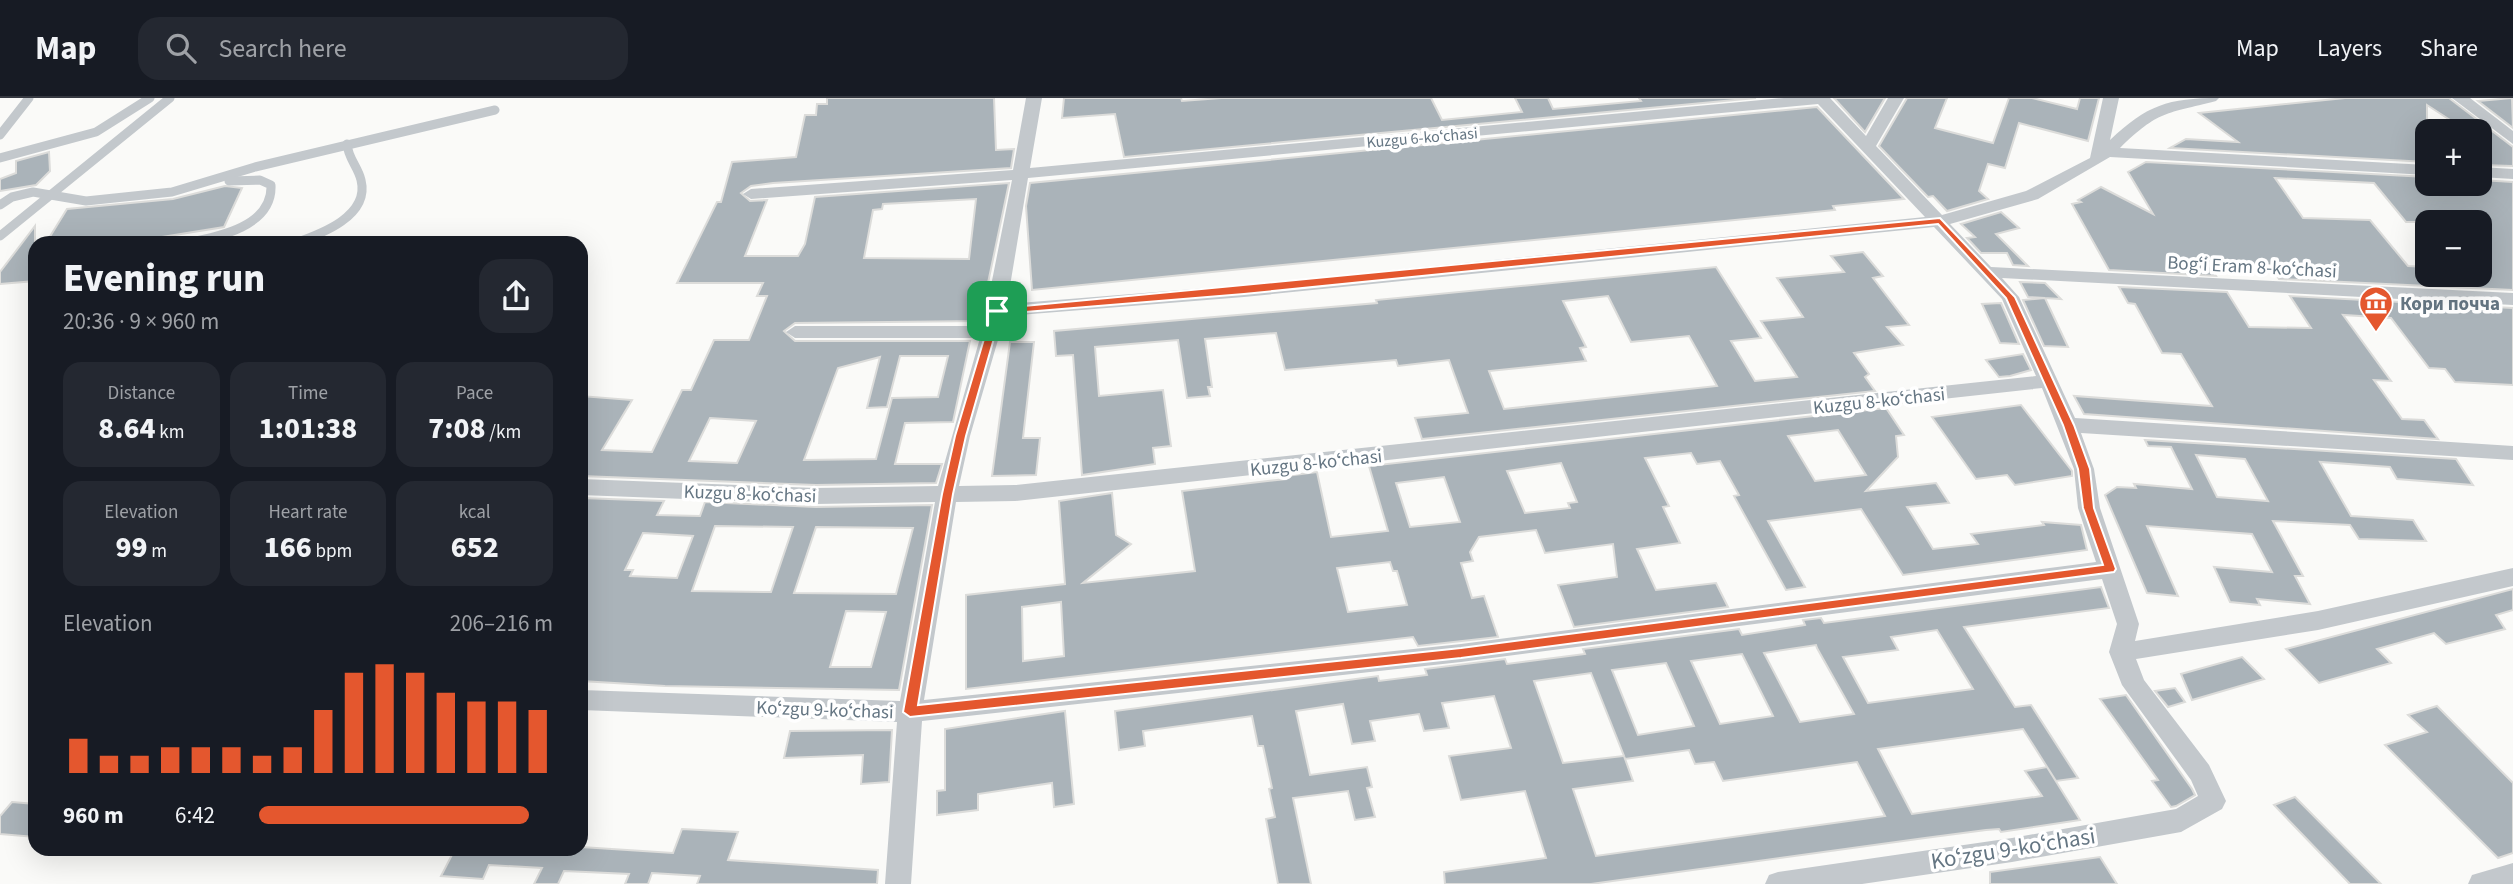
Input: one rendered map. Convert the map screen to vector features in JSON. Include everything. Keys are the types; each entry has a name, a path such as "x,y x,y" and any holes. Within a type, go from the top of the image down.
{"street":[{"path":"898,884 910,712 947,494 960,436 994,322 1034,98"},
{"path":"1867,147 1896,98"},
{"path":"2102,156 2112,98"},
{"path":"794,332 994,322 1258,289 1940,221 2032,195 2102,156 2141,119 2159,109 2211,98"},
{"path":"2460,98 2513,139"},
{"path":"1822,99 2010,297 2068,425 2084,469 2089,508 2128,624 2121,652 2232,638 2394,608 2513,577"},
{"name":"Kuzgu 6-koʻchasi","path":"751,194 1021,174 1822,99"},
{"path":"2102,156 2415,169"},
{"path":"2492,173 2513,174"},
{"name":"Bogʻi Eram 8-koʻchasi","path":"1989,272 2513,299"},
{"name":"Kuzgu 8-koʻchasi","path":"588,487 816,496 1015,492 1443,449 2047,381"},
{"path":"2068,425 2513,453"},
{"name":"Koʻzgu 9-koʻchasi","path":"588,700 910,712 1461,653 2110,569"},
{"name":"Koʻzgu 9-koʻchasi","path":"1778,884 2012,850 2181,820 2213,801 2200,773 2134,685 2121,652"},
{"path":"2481,884 2513,875"}],"lane":[{"path":"0,135 29,98"},
{"path":"0,158 96,132 149,98"},
{"path":"0,236 170,98"},
{"path":"223,181 255,167 495,110"},
{"path":"316,236 342,220 357,204 363,186 358,171 347,157 347,144"},
{"path":"0,205 19,193 52,192 66,199 86,201 136,196 223,181 260,180 271,185 273,193 267,207 250,222 216,236"}],"building":[{"path":"827,98 994,98 996,150 1014,149 1011,168 773,183 751,186 741,193 750,201 767,200 745,256 798,256 805,244 815,197 1009,183 980,321 795,323 784,331 795,341 970,341 953,422 905,423 895,464 942,464 936,483 816,485 588,476 588,397 632,400 602,450 652,452 682,390 691,390 714,340 749,340 767,296 757,296 763,283 677,283 717,202 721,202 732,162 796,157 805,115 816,115 817,104 827,104","holes":["976,199 969,259 864,258 873,210 882,209 883,204","900,356 948,356 938,397 892,398 876,459 804,460 838,368 880,357 867,408 887,407","710,418 756,421 737,463 689,461"]},
{"path":"1064,98 1181,98 1182,101 1221,98 1431,98 1442,120 1522,112 1515,98 1548,98 1553,109 1641,101 1639,98 1756,98 1124,157 1115,114 1062,118"},
{"path":"1834,98 1885,98 1865,132"},
{"path":"1907,98 1947,98 1935,128 1993,143 2009,98 2032,98 2077,109 2080,98 2099,98 2088,141 2019,123 2005,168 1988,164 1979,191 1988,199 1947,211 1933,196 1928,197 1879,146"},
{"path":"2345,98 2449,98 2476,119 2449,119 2427,105 2427,119 2415,119 2415,161 2170,148 2186,139 2238,142 2199,113"},
{"path":"2512,98 2513,128 2478,101"},
{"path":"1817,107 1904,199 1833,206 1835,210 1032,290 1026,206 1030,183"},
{"path":"2492,131 2513,147 2513,166 2492,165"},
{"path":"49,152 50,171 36,185 0,191 0,179 16,173 16,161"},
{"path":"2146,162 2415,176 2415,196 2492,196 2492,181 2513,182 2513,290 2449,287 2492,287 2492,210 2415,210 2415,222 2406,222 2374,183 2275,178 2303,218 2370,220 2408,266 2415,266 2415,285 2279,279 2270,265 2208,263 2216,276 2109,270 2072,204 2081,202 2078,200 2101,187 2153,214 2128,172"},
{"path":"225,186 242,188 224,227 168,236 50,236 67,209 173,199"},
{"path":"2001,212 2019,228 1996,234 2028,266 2013,265 2007,253 1981,253 1967,238 1975,237 1961,224"},
{"path":"35,226 35,236 28,236 28,282 0,284 0,272"},
{"path":"1863,252 1883,276 1873,278 1909,325 1887,327 1903,345 1854,353 1869,374 1865,377 1875,391 1422,439 1415,418 1468,413 1449,360 1398,366 1396,360 1285,370 1276,333 1205,339 1212,387 1208,387 1210,396 1187,398 1178,340 1095,347 1099,396 1163,390 1171,446 1153,448 1155,464 1082,475 1073,355 1056,356 1054,331 1377,303 1376,300 1716,267 1761,338 1731,341 1755,381 1797,377 1761,321 1803,317 1777,278 1844,272 1831,256","holes":["1608,296 1631,342 1689,336 1717,386 1504,409 1489,371 1586,361 1580,348 1586,347 1563,301"]},
{"path":"2020,282 2045,283 2061,299 2028,297"},
{"path":"2119,287 2227,292 2249,327 2311,328 2290,296 2513,308 2513,385 2455,382 2445,369 2429,368 2391,318 2343,315 2391,381 2374,380 2402,419 2424,420 2438,439 2084,414 2074,396 2212,406 2181,354 2162,353 2135,304 2128,303"},
{"path":"2045,298 2068,347 2044,346 2023,300"},
{"path":"2001,303 2019,344 2000,343 1982,304"},
{"path":"1010,342 1034,342 1023,438 1040,438 1036,475 992,476"},
{"path":"2023,354 2031,370 2010,376 1999,377 1986,360"},
{"path":"2021,405 2072,471 2072,476 2015,485 2007,475 1976,479 1932,417"},
{"path":"1886,408 1904,435 1896,436 1898,457 1866,491 1936,483 1949,503 1907,507 1933,549 1978,544 1971,534 2044,525 2042,522 2081,525 2087,550 1903,575 1861,509 1768,521 1805,587 1786,590 1734,496 1739,495 1720,461 1697,464 1691,453 1645,458 1669,506 1663,507 1680,543 1637,549 1656,590 1716,583 1728,607 1574,627 1558,585 1617,577 1613,544 1545,553 1536,530 1479,537 1470,552 1473,561 1461,563 1472,598 1484,596 1498,637 1418,646 1413,637 966,689 966,595 1065,584 1059,501 1112,493 1116,535 1131,544 1083,583 1195,571 1182,491 1286,479 1286,476 1317,472 1331,537 1388,531 1369,466","holes":["1838,430 1866,475 1815,481 1788,436","1561,463 1577,502 1568,503 1570,508 1525,513 1507,471","1444,477 1460,522 1410,527 1396,483","1390,562 1393,571 1397,571 1407,605 1348,612 1337,568","1061,602 1064,656 1023,661 1022,607"]},
{"path":"2145,440 2456,459 2473,485 2397,479 2390,467 2320,462 2351,516 2413,520 2426,541 2359,539 2350,525 2273,521 2303,576 2295,576 2310,604 2257,599 2260,605 2230,602 2214,567 2272,572 2252,534 2147,526 2178,596 2147,593 2105,495 2117,487 2136,488 2134,484 2192,489 2171,447 2148,446","holes":["2196,455 2245,459 2268,501 2217,497"]},
{"path":"588,498 664,501 657,515 700,516 705,502 816,507 932,505 899,690 665,686 588,681","holes":["715,526 793,527 771,592 692,591","816,527 913,528 896,594 794,593","643,533 693,536 677,578 630,576 633,570 625,570","846,611 886,612 871,667 830,667"]},
{"path":"2101,587 2109,608 1964,627 2015,707 2031,705 2078,778 2056,781 2023,729 1878,749 1912,814 2042,796 2025,771 2047,767 2080,820 2001,832 1999,829 1986,830 1591,884 1445,884 1444,872 1546,858 1525,791 1461,800 1449,756 1511,748 1494,696 1442,703 1449,728 1424,731 1419,714 1370,721 1375,741 1352,744 1343,704 1296,711 1310,775 1367,767 1372,787 1367,788 1375,817 1355,820 1348,791 1293,798 1311,884 1278,884 1266,819 1275,817 1269,789 1272,788 1263,746 1258,746 1252,716 1143,731 1145,746 1119,750 1115,711 1378,676 1379,681 1427,675 1425,669 1505,659 1507,664 1585,654 1583,649 1739,629 1742,635 1805,625 1803,620 1821,618 1824,623","holes":["1937,630 1973,689 1868,703 1843,657 1898,650 1891,637","1816,645 1854,714 1800,722 1764,653","1742,654 1773,716 1720,724 1691,661","1666,663 1694,726 1638,735 1612,670","1591,673 1624,756 1563,763 1534,681","1689,750 1695,764 1714,762 1723,781 1857,762 1885,816 1596,856 1573,789 1633,781 1625,759"]},
{"path":"2513,589 2513,610 2496,615 2505,629 2446,644 2434,633 2377,649 2391,663 2319,683 2286,649"},
{"path":"2242,657 2264,679 2192,700 2181,674"},
{"path":"2175,688 2185,702 2168,707 2155,691"},
{"path":"2126,695 2195,795 2176,806 2171,807 2152,781 2158,780 2100,699"},
{"path":"2437,706 2513,783 2513,853 2498,858 2385,745 2427,732 2408,715"},
{"path":"1065,711 1074,804 1054,807 1052,783 978,794 978,810 937,815 937,791 945,790 945,729"},
{"path":"892,730 889,782 861,784 863,755 784,758 790,731"},
{"path":"2295,797 2381,884 2350,884 2274,805"},
{"path":"12,802 28,803 28,836 0,834 0,816"},
{"path":"682,829 738,832 728,860 878,870 877,884 697,884 700,876 652,873 648,884 625,884 629,874 564,871 558,884 534,884 542,868 489,865 483,879 441,876 451,856 588,856 588,847 673,853"},
{"path":"2100,857 2117,884 1990,884 1990,872"}],"place":[{"name":"Кори почча","path":"2376,333"}],"route":[{"path":"1940,221 2010,297 2068,425 2084,469 2089,508 2110,569 1461,653 910,712 947,494 960,436 997,311 1244,290 1940,221"}]}
